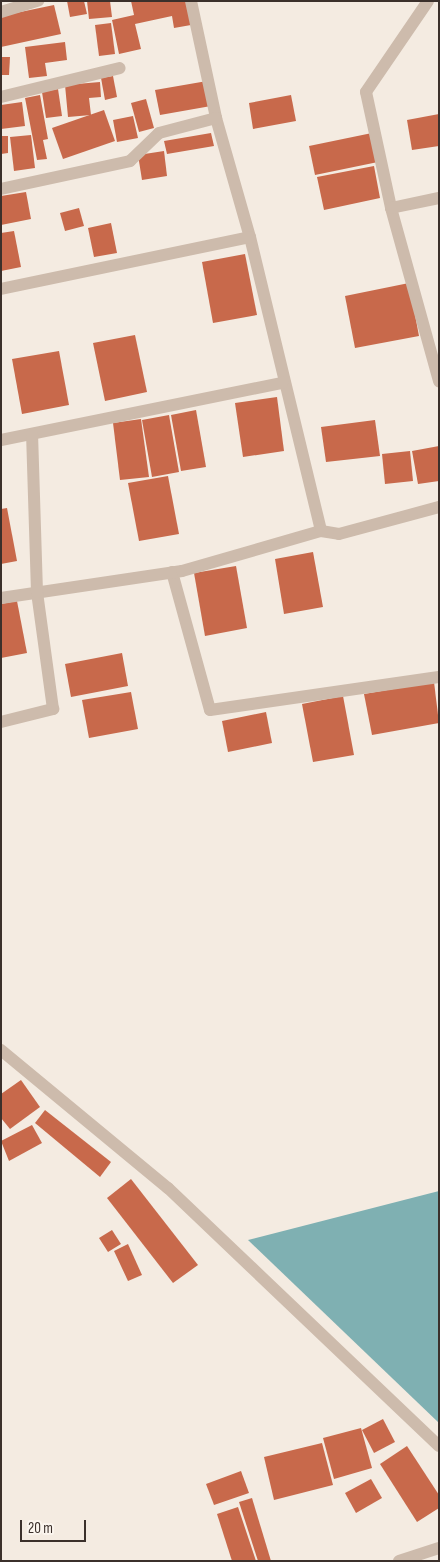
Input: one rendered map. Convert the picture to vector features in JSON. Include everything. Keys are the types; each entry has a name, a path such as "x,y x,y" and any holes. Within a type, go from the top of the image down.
{"street":[{"path":"1,12 38,1"},
{"path":"192,1 216,118 250,237 282,382 321,531"},
{"path":"428,1 366,92 391,208 434,349 439,381"},
{"path":"1,97 120,68"},
{"path":"1,188 130,161 159,133 216,118"},
{"path":"391,208 439,198"},
{"path":"1,289 250,237"},
{"path":"1,440 282,382"},
{"path":"1,722 52,709 37,592 32,434"},
{"path":"1,598 172,572 321,531 339,534 439,507"},
{"path":"172,572 210,710 439,677"},
{"path":"1,1050 168,1188 439,1446"},
{"path":"399,1561 439,1548"}],"water":[{"path":"439,1191 439,1423 248,1240"}],"building":[{"path":"67,1 84,1 87,14 70,17"},
{"path":"87,1 110,1 112,17 89,19"},
{"path":"131,1 187,1 191,25 174,28 172,16 135,24 141,49 119,54 112,20 134,15"},
{"path":"54,5 61,34 1,47 1,16"},
{"path":"111,23 115,54 99,56 95,25"},
{"path":"65,42 67,60 45,63 47,76 29,78 25,47"},
{"path":"1,57 10,57 9,75 1,75"},
{"path":"113,76 117,97 105,100 101,78"},
{"path":"207,81 211,106 160,115 155,90"},
{"path":"100,82 101,97 89,98 91,115 68,117 65,85"},
{"path":"58,89 62,116 46,118 42,92"},
{"path":"40,95 48,139 43,140 47,159 37,160 25,98"},
{"path":"291,95 296,121 253,129 249,103"},
{"path":"146,99 154,128 139,132 131,103"},
{"path":"22,102 25,126 1,129 1,105"},
{"path":"104,110 115,141 63,159 52,128"},
{"path":"439,114 439,146 412,150 407,120"},
{"path":"133,116 138,138 117,142 113,120"},
{"path":"211,133 214,146 167,154 164,141"},
{"path":"372,133 378,162 315,175 309,146"},
{"path":"31,135 35,168 14,171 10,137"},
{"path":"1,136 8,136 8,153 1,154"},
{"path":"164,151 167,176 142,180 138,155"},
{"path":"374,166 380,198 324,210 317,177"},
{"path":"26,192 31,219 1,225 1,196"},
{"path":"79,208 84,226 65,231 60,213"},
{"path":"111,223 117,253 94,257 88,228"},
{"path":"14,231 21,267 1,271 1,233"},
{"path":"245,254 257,315 213,323 202,262"},
{"path":"409,283 419,336 355,348 345,296"},
{"path":"135,335 147,392 105,401 93,343"},
{"path":"59,351 69,405 22,414 12,359"},
{"path":"277,397 284,451 243,457 235,403"},
{"path":"196,410 206,467 181,471 171,415"},
{"path":"169,415 179,472 152,477 142,420"},
{"path":"141,419 149,477 120,480 113,423"},
{"path":"375,420 380,456 326,462 321,427"},
{"path":"439,446 439,481 418,484 412,451"},
{"path":"410,451 413,481 385,484 382,454"},
{"path":"168,476 179,534 139,541 128,483"},
{"path":"7,508 17,561 1,564 1,509"},
{"path":"313,552 323,607 284,614 275,559"},
{"path":"236,566 247,628 205,636 194,573"},
{"path":"17,601 27,653 1,658 1,604"},
{"path":"122,653 128,686 71,697 65,664"},
{"path":"434,682 439,723 372,735 364,694"},
{"path":"131,692 138,729 89,738 82,700"},
{"path":"343,696 354,755 313,762 302,704"},
{"path":"266,712 272,743 228,752 222,721"},
{"path":"21,1080 40,1107 10,1129 1,1118 1,1094"},
{"path":"45,1110 111,1162 100,1177 35,1123"},
{"path":"32,1125 42,1143 9,1161 1,1141"},
{"path":"131,1179 198,1265 173,1283 107,1198"},
{"path":"112,1230 121,1244 108,1252 99,1238"},
{"path":"128,1244 142,1275 128,1281 114,1251"},
{"path":"383,1419 395,1442 374,1453 362,1430"},
{"path":"361,1428 372,1468 334,1479 323,1438"},
{"path":"322,1443 333,1485 274,1500 264,1457"},
{"path":"407,1446 439,1495 439,1508 417,1522 380,1464"},
{"path":"241,1471 249,1493 214,1505 206,1484"},
{"path":"371,1479 382,1498 356,1513 345,1493"},
{"path":"252,1498 271,1561 258,1561 239,1502"},
{"path":"238,1507 256,1561 232,1561 217,1514"}]}
